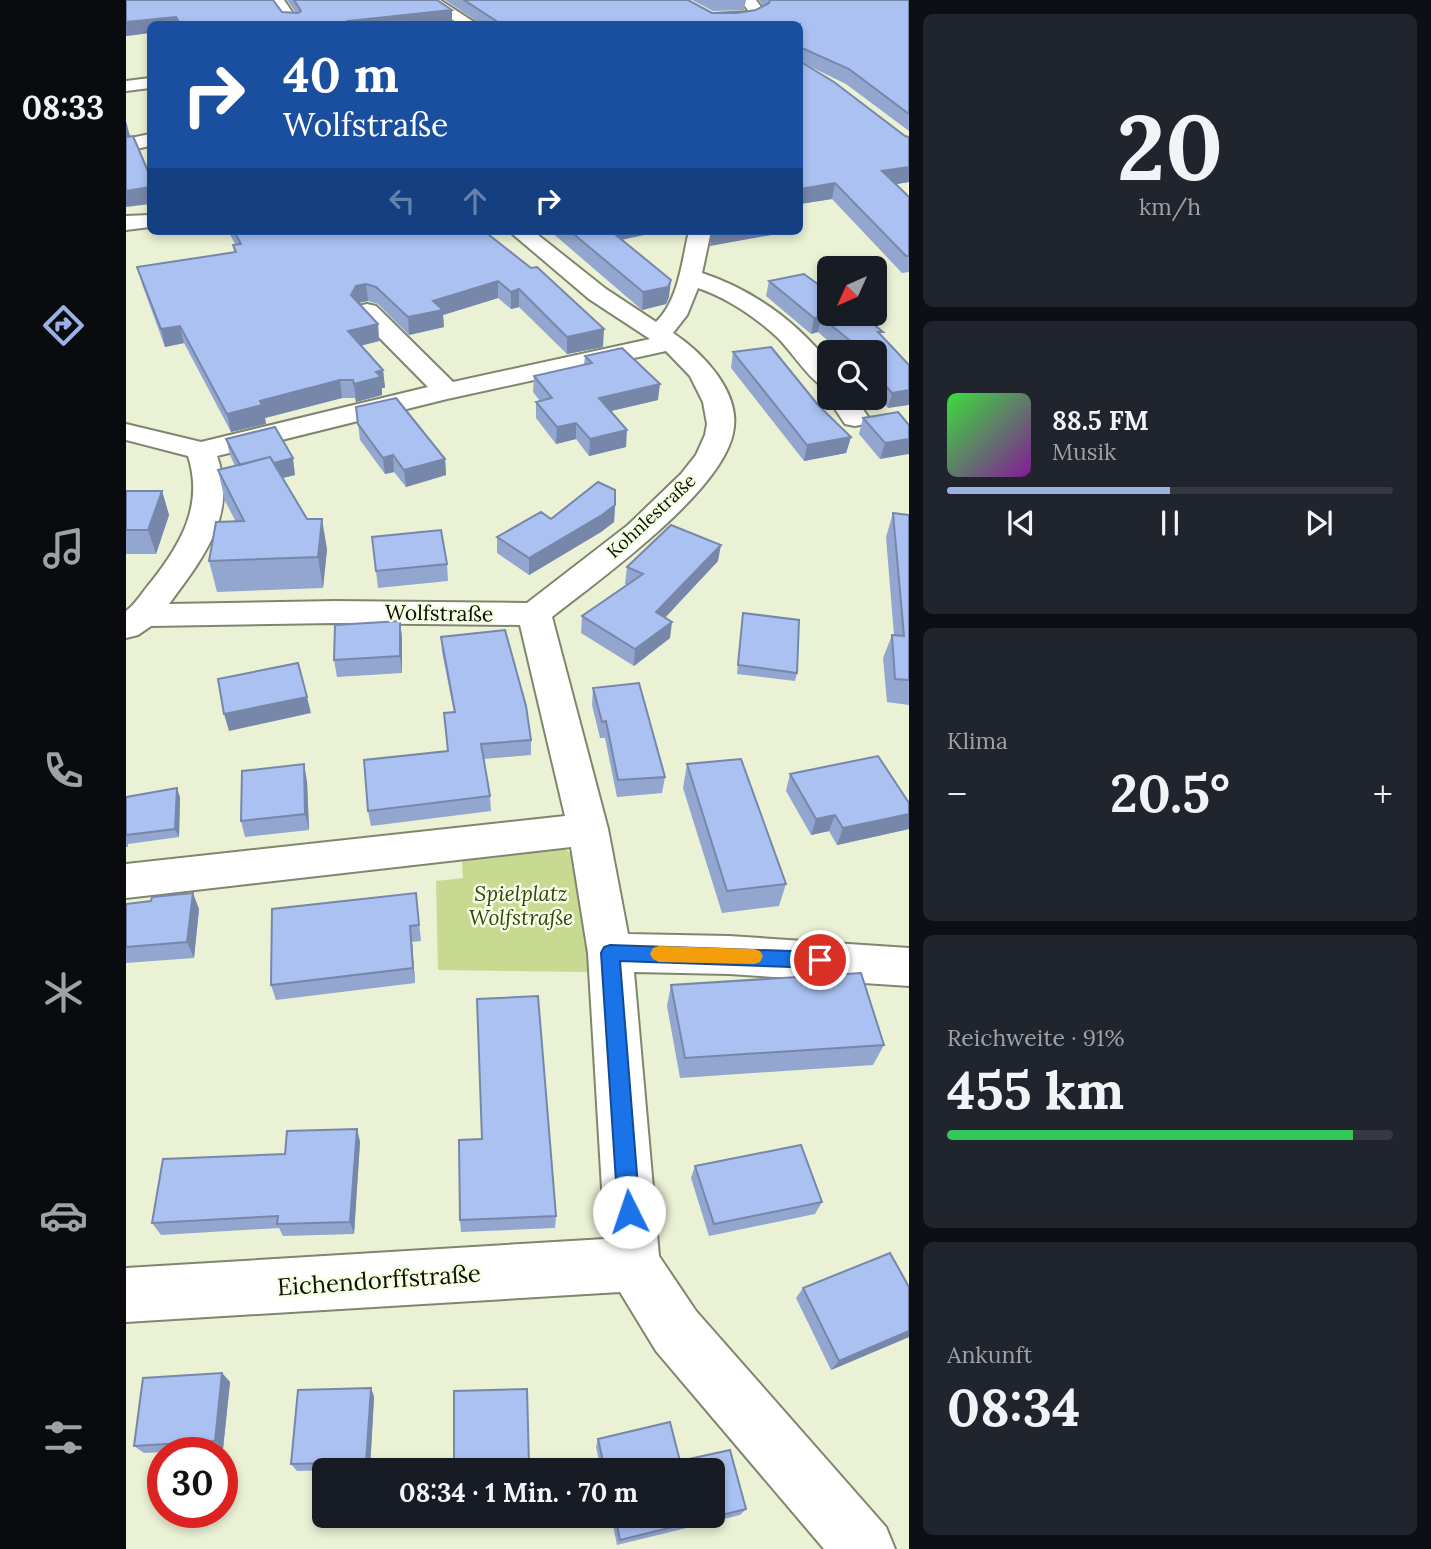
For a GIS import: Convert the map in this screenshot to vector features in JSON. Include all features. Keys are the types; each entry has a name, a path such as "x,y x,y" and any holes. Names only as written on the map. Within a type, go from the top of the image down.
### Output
{"street":[{"path":"276,0 291,21"},
{"path":"429,0 464,21"},
{"path":"712,19 758,14 748,0"},
{"path":"126,86 147,83"},
{"path":"126,145 147,142"},
{"path":"126,223 147,220"},
{"name":"Kohnlestraße","path":"525,235 600,295 665,337 700,372 717,403 719,436 688,484 633,536 534,614"},
{"path":"126,432 201,451 665,337 678,313 690,277 699,235"},
{"path":"690,277 724,289 770,319 805,350 817,365"},
{"path":"367,311 447,391"},
{"path":"134,621 191,550 204,528 210,483 208,465 201,451"},
{"name":"Wolfstraße","path":"134,621 335,612 534,614"},
{"path":"534,614 588,829 610,953 633,1264 676,1331 864,1549"},
{"path":"126,881 208,869 588,829"},
{"path":"610,953 742,956 909,967"},
{"name":"Eichendorffstraße","path":"126,1295 633,1264"}],"green space":[{"name":"Spielplatz Wolfstraße","path":"461,843 562,846 584,866 592,972 438,970 436,881 463,878"}],"building":[{"path":"126,0 273,0 282,12 298,13 301,11 294,0 437,0 452,10 348,21 178,21 176,17 126,22"},
{"path":"464,0 688,0 712,13 737,13 756,10 770,0 909,0 909,114 849,69 803,48 803,21 496,21"},
{"path":"803,63 834,82 909,137 909,167 882,171 909,197 909,256 906,256 835,183 803,188"},
{"path":"133,136 147,169 147,188 126,191 126,137"},
{"path":"236,235 489,235 531,268 537,267 604,329 567,337 519,289 511,292 498,281 433,301 443,310 408,317 376,287 366,284 356,286 351,295 378,324 348,331 383,370 376,372 381,377 354,384 353,380 340,380 260,401 262,405 227,414 180,326 161,329 137,267 236,252 233,245 241,244"},
{"path":"575,235 616,235 671,280 668,287 643,292"},
{"path":"804,274 817,284 817,318 814,318 769,281"},
{"path":"832,326 876,326 883,332 878,332 886,340 849,340"},
{"path":"887,342 909,365 909,390 892,393 887,387"},
{"path":"771,347 817,404 817,410 823,410 851,437 807,445 733,352"},
{"path":"622,348 660,384 599,398 627,430 590,439 576,423 557,427 536,402 552,398 534,376 592,363 585,356"},
{"path":"396,398 445,459 404,470 393,455 383,458 358,424 356,407"},
{"path":"898,412 909,425 909,439 885,443 863,418"},
{"path":"275,427 293,458 274,463 270,457 240,465 226,439"},
{"path":"270,457 307,519 322,519 318,557 209,561 216,522 244,521 218,470"},
{"path":"598,482 615,490 615,505 529,558 497,537 541,512 551,519"},
{"path":"126,491 162,491 148,530 126,530"},
{"path":"893,513 909,515 909,680 895,679 892,635 904,636"},
{"path":"671,525 721,545 656,612 672,622 635,649 582,616 643,574 627,567"},
{"path":"441,530 447,564 376,571 372,537"},
{"path":"743,613 799,620 797,673 738,665"},
{"path":"400,621 400,656 334,660 335,625"},
{"path":"505,630 526,706 531,740 481,744 490,796 368,811 364,760 448,751 444,713 455,712 441,637"},
{"path":"298,663 307,697 224,714 218,679"},
{"path":"639,683 665,777 618,780 606,721 602,722 593,688"},
{"path":"878,756 909,803 909,814 843,828 835,815 816,819 790,774"},
{"path":"741,759 786,884 727,891 687,764"},
{"path":"304,764 305,814 241,821 242,771"},
{"path":"177,788 175,829 126,835 126,797"},
{"path":"193,893 187,942 126,947 126,904 151,901 152,897"},
{"path":"416,893 419,925 410,926 413,968 271,985 272,909"},
{"path":"861,973 884,1045 685,1058 671,985"},
{"path":"538,996 556,1216 460,1220 459,1140 482,1139 477,999"},
{"path":"357,1129 350,1222 277,1224 278,1216 152,1223 163,1159 285,1154 287,1131"},
{"path":"801,1145 822,1202 714,1224 695,1166"},
{"path":"890,1253 909,1287 909,1331 839,1361 803,1288"},
{"path":"222,1373 215,1437 147,1437 147,1445 134,1446 143,1378"},
{"path":"371,1388 366,1458 312,1458 312,1463 291,1464 298,1390"},
{"path":"527,1389 529,1458 454,1458 454,1391"},
{"path":"670,1422 679,1458 602,1458 598,1439"},
{"path":"730,1450 746,1509 725,1514 725,1458 694,1458"},
{"path":"618,1528 669,1528 620,1540"}],"slow traffic":[{"path":"659,954 754,956"}],"route":[{"path":"629,1212 610,953 820,960"}]}
